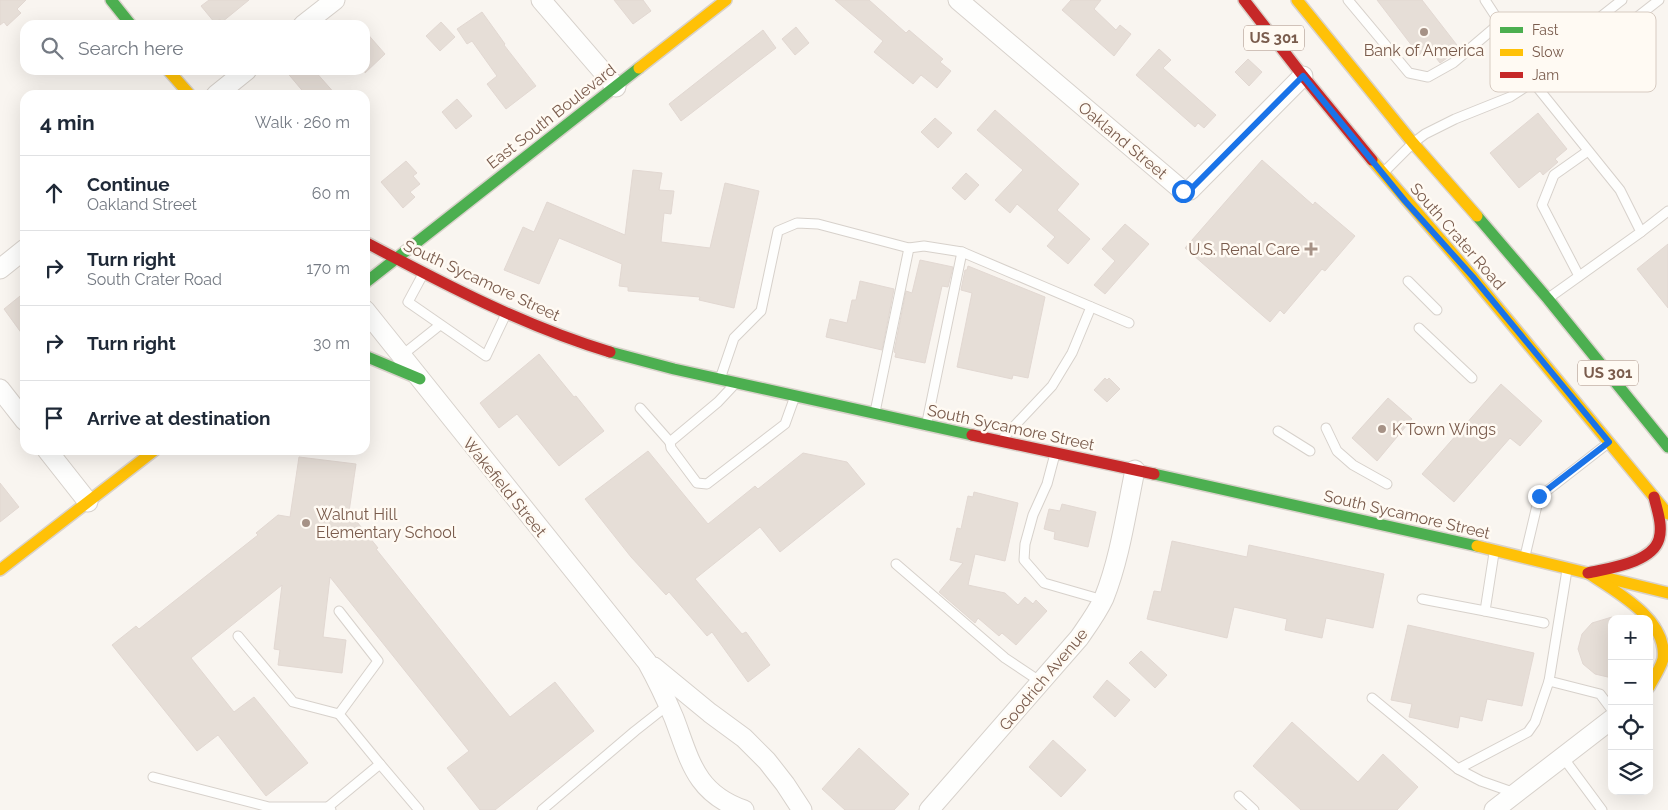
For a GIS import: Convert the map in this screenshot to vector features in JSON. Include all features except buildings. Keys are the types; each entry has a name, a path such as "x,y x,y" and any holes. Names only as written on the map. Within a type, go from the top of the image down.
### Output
{"main road":[{"path":"110,0 126,20"},
{"name":"East South Boulevard","path":"370,280 726,0"},
{"name":"South Crater Road","path":"1244,0 1303,76 1383,173 1470,273 1668,514"},
{"name":"South Crater Road","path":"1297,0 1414,143 1548,299 1668,447"},
{"path":"172,75 186,90"},
{"name":"South Sycamore Street","path":"370,245 506,314 570,339 632,358 874,414 1525,557 1668,593"},
{"path":"370,358 420,379"},
{"path":"0,570 149,455"},
{"path":"1588,572 1642,559 1650,554 1656,546 1661,528 1654,497"},
{"path":"1588,572 1650,616 1659,627 1663,637 1664,648 1662,659 1653,678"}],"street":[{"path":"309,20 335,0"},
{"path":"541,0 616,87"},
{"name":"Oakland Street","path":"958,0 1183,191 1190,190 1303,76"},
{"path":"222,90 241,75"},
{"path":"0,269 20,253"},
{"name":"Wakefield Street","path":"370,316 647,662 744,738 767,761 802,810"},
{"path":"0,389 20,415"},
{"path":"51,455 88,502"},
{"name":"Goodrich Avenue","path":"929,810 1079,638 1092,620 1103,600 1113,573 1135,470"},
{"name":"Wakefield Street","path":"647,662 668,705 689,761 700,779 715,795 732,806 744,810"},
{"path":"1653,687 1668,676"},
{"path":"1494,810 1608,722"}],"lane":[{"path":"1348,0 1409,73 1428,77 1453,63 1490,32"},
{"path":"1486,0 1493,12"},
{"path":"1606,12 1622,0"},
{"path":"1644,12 1659,0"},
{"path":"1383,173 1425,134 1518,92"},
{"path":"1541,92 1620,190 1641,232"},
{"path":"1579,276 1542,205 1554,176 1588,151"},
{"path":"1548,299 1668,211"},
{"path":"720,379 734,338 761,311 778,231 797,223 818,224 909,248 924,246 962,252 1129,323"},
{"path":"874,414 909,248"},
{"path":"926,425 962,252"},
{"path":"423,273 408,302 486,356 506,314"},
{"path":"1408,281 1437,310"},
{"path":"1001,441 1052,386 1072,353 1090,307"},
{"path":"401,356 440,325"},
{"path":"1418,328 1472,378"},
{"path":"670,442 718,402 735,382"},
{"path":"640,408 670,442 671,448 697,483 707,484 785,424 794,396"},
{"path":"1326,428 1338,451 1353,465 1387,484"},
{"path":"1278,431 1310,451"},
{"path":"1525,557 1539,496 1609,442"},
{"path":"1056,453 1048,484 1033,515 1025,544 1024,560 1044,583 1103,600"},
{"path":"1485,611 1494,550"},
{"path":"896,564 1006,658 1041,682"},
{"path":"1458,770 1528,732 1535,722 1550,681 1568,568"},
{"path":"1422,599 1544,623"},
{"path":"339,612 378,661 339,714"},
{"path":"238,636 293,702 339,714 419,810"},
{"path":"1550,681 1600,694 1608,705"},
{"path":"1372,698 1458,770 1516,794"},
{"path":"542,810 635,730 668,705"},
{"path":"1562,756 1602,810"},
{"path":"153,777 269,806 330,808 380,764"},
{"path":"1239,796 1254,810"}],"traffic: fast":[{"path":"111,0 127,20"},
{"path":"370,279 639,68"},
{"path":"1477,216 1548,299 1668,447"},
{"path":"610,352 674,369 972,435"},
{"path":"370,358 420,379"},
{"path":"1154,474 1477,546"}],"traffic: slow":[{"path":"639,68 726,0"},
{"path":"1297,0 1413,143 1477,216"},
{"path":"172,75 186,90"},
{"path":"1372,160 1466,269 1668,514"},
{"path":"0,570 149,455"},
{"path":"1477,546 1668,593"},
{"path":"1588,573 1638,608 1657,631 1662,645 1663,659 1653,680"}],"traffic: jam":[{"path":"1244,0 1372,160"},
{"path":"370,245 516,317 578,342 610,352"},
{"path":"972,435 1154,474"},
{"path":"1588,573 1629,563 1648,554 1655,547 1659,539 1660,528 1654,497"}],"place":[{"name":"Bank of America","path":"1424,32"},
{"name":"U.S. Renal Care","path":"1311,249"},
{"name":"K Town Wings","path":"1382,429"},
{"name":"Walnut Hill Elementary School","path":"306,523"}],"route":[{"path":"1183,191 1190,190 1303,76 1405,201 1473,277 1609,442 1539,496"}]}
